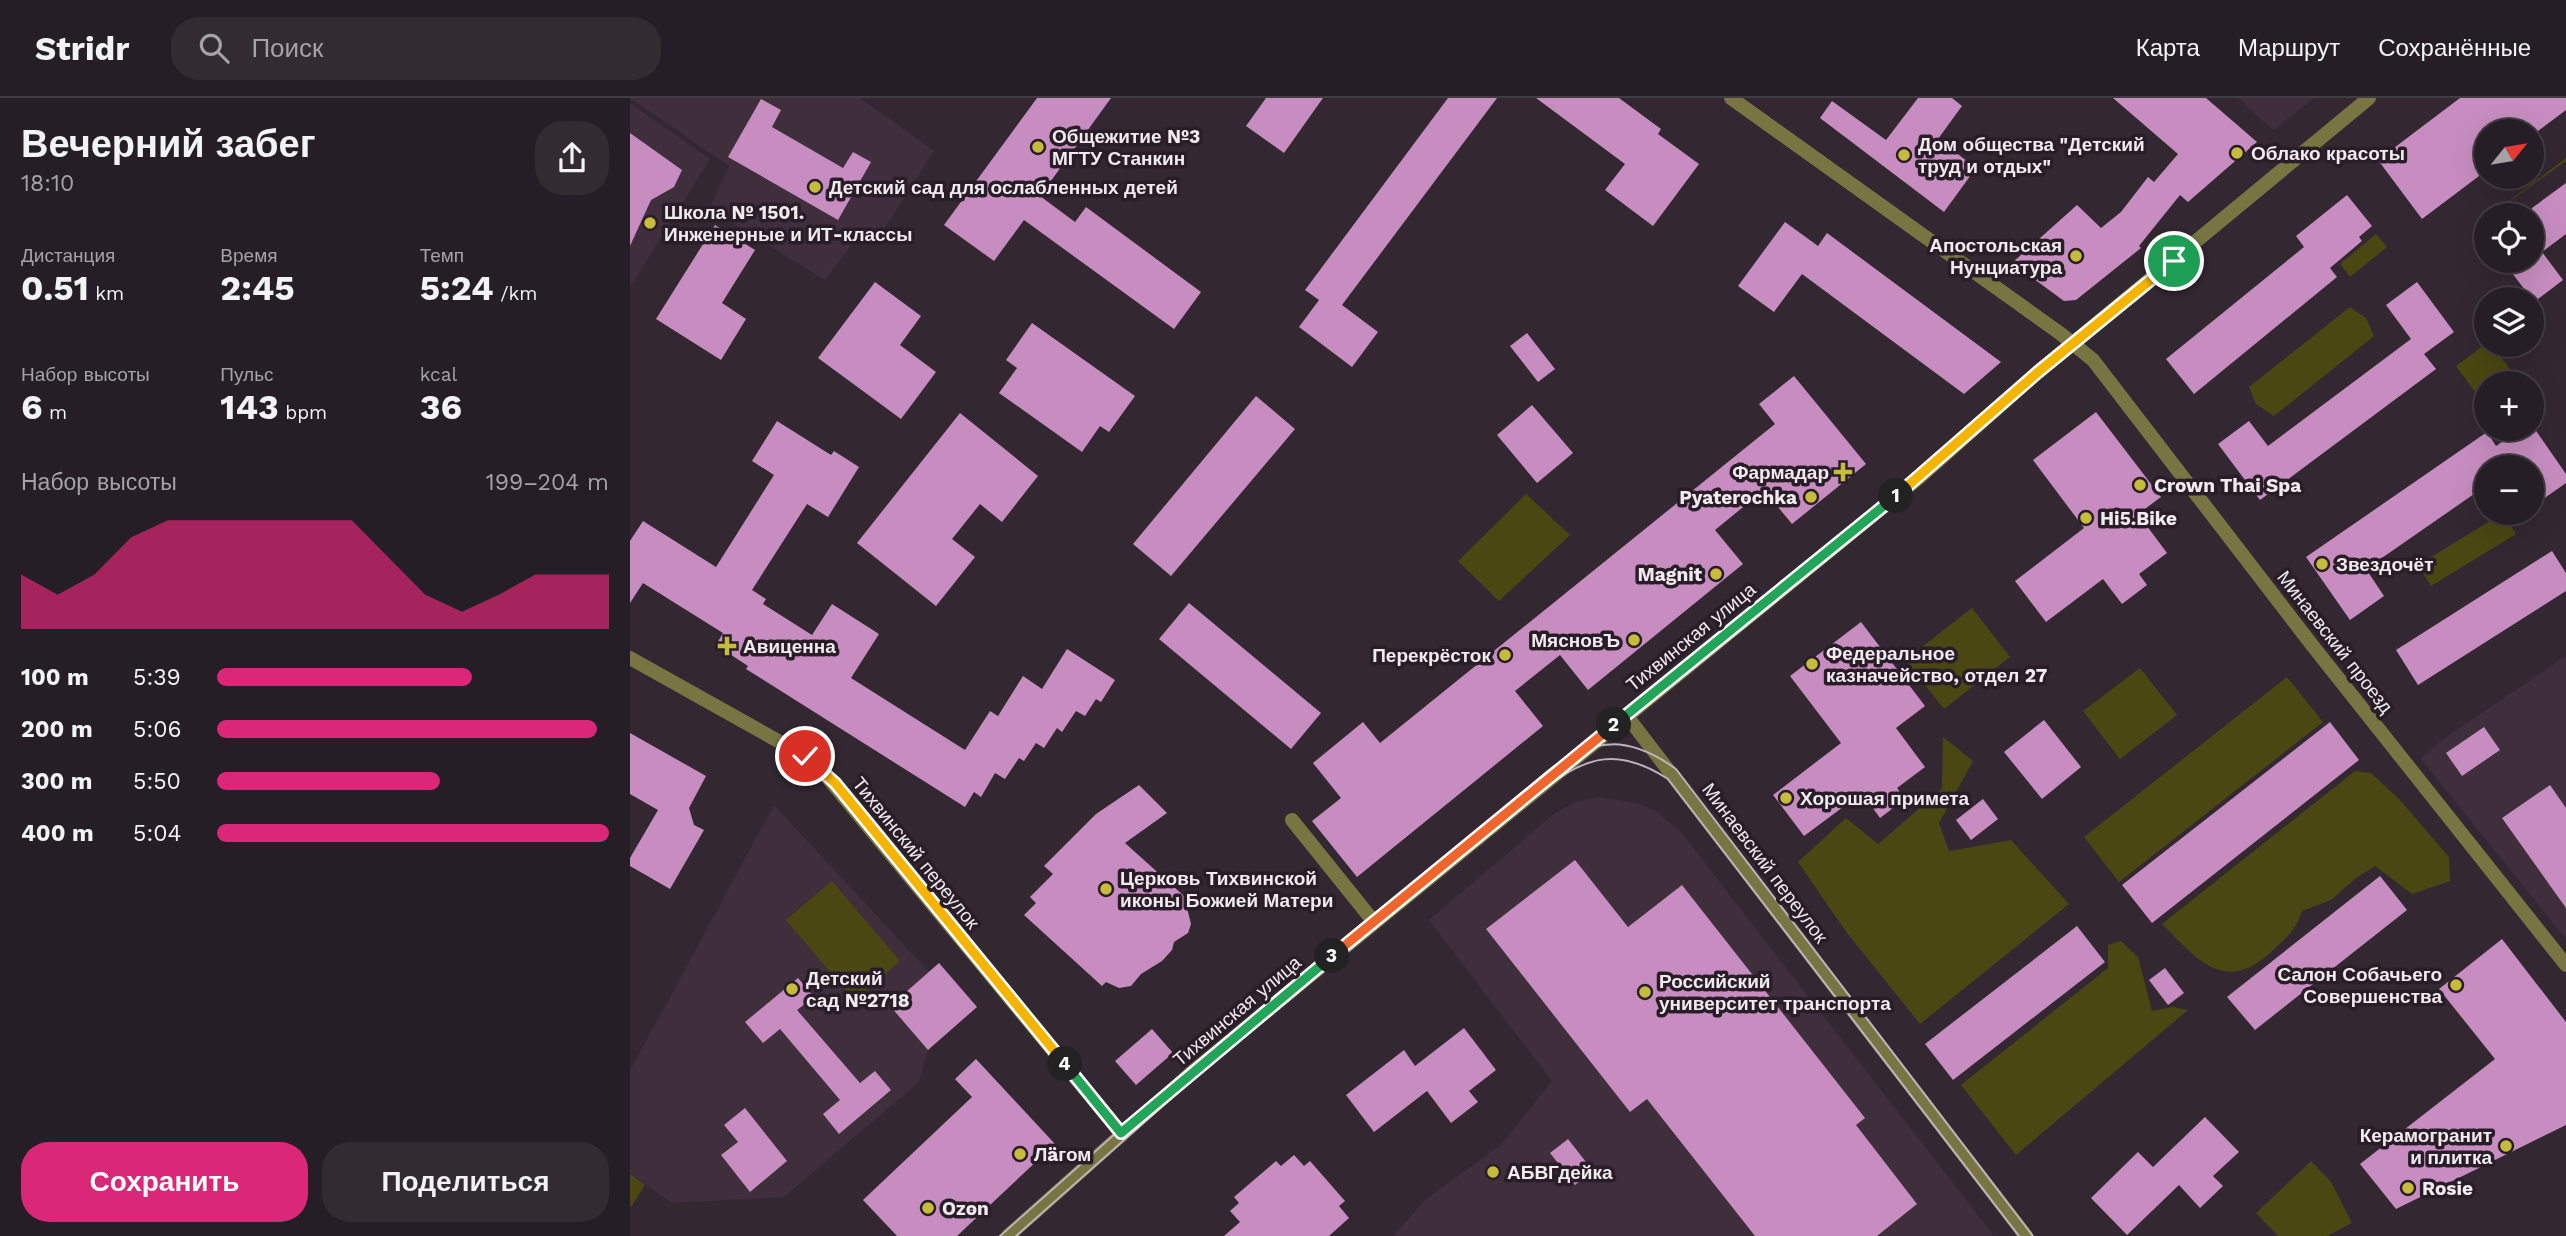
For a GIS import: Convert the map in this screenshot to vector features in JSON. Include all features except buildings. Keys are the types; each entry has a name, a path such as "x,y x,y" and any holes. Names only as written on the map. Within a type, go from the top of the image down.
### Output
{"street":[{"name":"Минаевский проезд","path":"1731,98 2073,344 2107,377 2312,645 2566,965"},
{"name":"Тихвинская улица","path":"1008,1236 1121,1133 1626,715 1921,476 2073,344 2369,98"},
{"name":"Тихвинский переулок","path":"630,658 805,756 819,767 1121,1133"},
{"name":"Минаевский переулок","path":"1626,715 2026,1236"},
{"path":"1292,820 1374,922"}],"shaded area":[{"name":"Детский сад для ослабленных детей","path":"630,98 860,98 934,151 880,235 863,229 825,280 709,209 729,166"},
{"path":"2238,98 2315,98 2273,130"},
{"name":"Школа № 1501. Инженерные и ИТ-классы","path":"630,103 710,159 630,287"},
{"path":"2566,158 2566,161 2544,177"},
{"path":"2376,234 2387,247 2350,277 2340,264"},
{"path":"2350,307 2366,318 2374,336 2274,416 2256,404 2249,387"},
{"path":"2474,353 2474,357 2501,357 2511,371 2474,371 2474,390 2456,366"},
{"path":"1526,494 1570,535 1499,601 1458,561"},
{"path":"2483,525 2510,525 2516,534 2431,586 2418,565"},
{"path":"1972,608 2010,657 1944,709 1905,660"},
{"path":"2566,656 2566,939 2421,759 2439,742"},
{"path":"2140,668 2177,715 2120,759 2083,711"},
{"path":"2287,677 2323,722 2119,882 2084,837"},
{"path":"1943,737 1973,761 1939,823 1949,851 2011,840 2069,904 1920,1024 1847,933 1798,862 1846,818 1878,844 1942,789"},
{"path":"2355,771 2371,773 2400,800 2449,857 2450,881 2412,894 2375,866 2356,878 2331,900 2302,911 2293,929 2270,953 2254,965 2239,971 2212,967 2187,949 2162,924"},
{"name":"Российский университет транспорта","path":"1599,797 1639,804 1657,812 1680,831 1994,1236 1393,1236 1425,1200 1502,1144 1552,1081 1429,920 1555,813 1576,802"},
{"name":"Детский сад №2718","path":"774,805 929,972 890,1006 928,1050 919,1082 784,1197 672,1203 630,1174 630,1071"},
{"path":"832,881 900,961 854,1000 786,920"},
{"path":"2121,941 2138,957 2152,1011 2173,1007 2188,1010 2016,1155 1961,1085 2108,968 2108,945"},
{"path":"2311,1161 2331,1182 2352,1223 2327,1236 2278,1236 2256,1213"},
{"path":"630,1174 645,1185 631,1207 630,1206"}],"tram line":[{"path":"1000,1236 1188,1069 1549,770 1581,751 1612,744 1643,750 1676,769 2033,1236"},
{"path":"1016,1236 1195,1077 1543,790 1574,769 1604,759 1634,763 1668,779 2019,1236"}],"place":[{"name":"Общежитие №3 МГТУ Станкин","path":"1038,147"},
{"name":"Облако красоты","path":"2237,153"},
{"name":"Дом общества \"Детский труд и отдых\"","path":"1904,155"},
{"name":"Детский сад для ослабленных детей","path":"815,187"},
{"name":"Школа № 1501. Инженерные и ИТ-классы","path":"650,223"},
{"name":"Апостольская Нунциатура","path":"2076,256"},
{"name":"Фармадар","path":"1843,472"},
{"name":"Crown Thai Spa","path":"2140,485"},
{"name":"Pyaterochka","path":"1811,497"},
{"name":"Hi5.Bike","path":"2086,518"},
{"name":"Звездочёт","path":"2322,564"},
{"name":"Magnit","path":"1716,574"},
{"name":"МясновЪ","path":"1634,640"},
{"name":"Авиценна","path":"727,646"},
{"name":"Перекрёсток","path":"1505,655"},
{"name":"Федеральное казначейство, отдел 27","path":"1812,664"},
{"name":"Хорошая примета","path":"1786,798"},
{"name":"Церковь Тихвинской иконы Божией Матери","path":"1106,889"},
{"name":"Салон Собачьего Совершенства","path":"2456,985"},
{"name":"Детский сад №2718","path":"792,989"},
{"name":"Российский университет транспорта","path":"1645,992"},
{"name":"Керамогранит и плитка","path":"2506,1146"},
{"name":"Лäгом","path":"1020,1154"},
{"name":"АБВГдейка","path":"1493,1172"},
{"name":"Rosie","path":"2408,1188"},
{"name":"Ozon","path":"928,1208"}],"route":[{"path":"805,756 835,783 1121,1133 1626,715 1921,476 1980,421 2174,261"}]}
